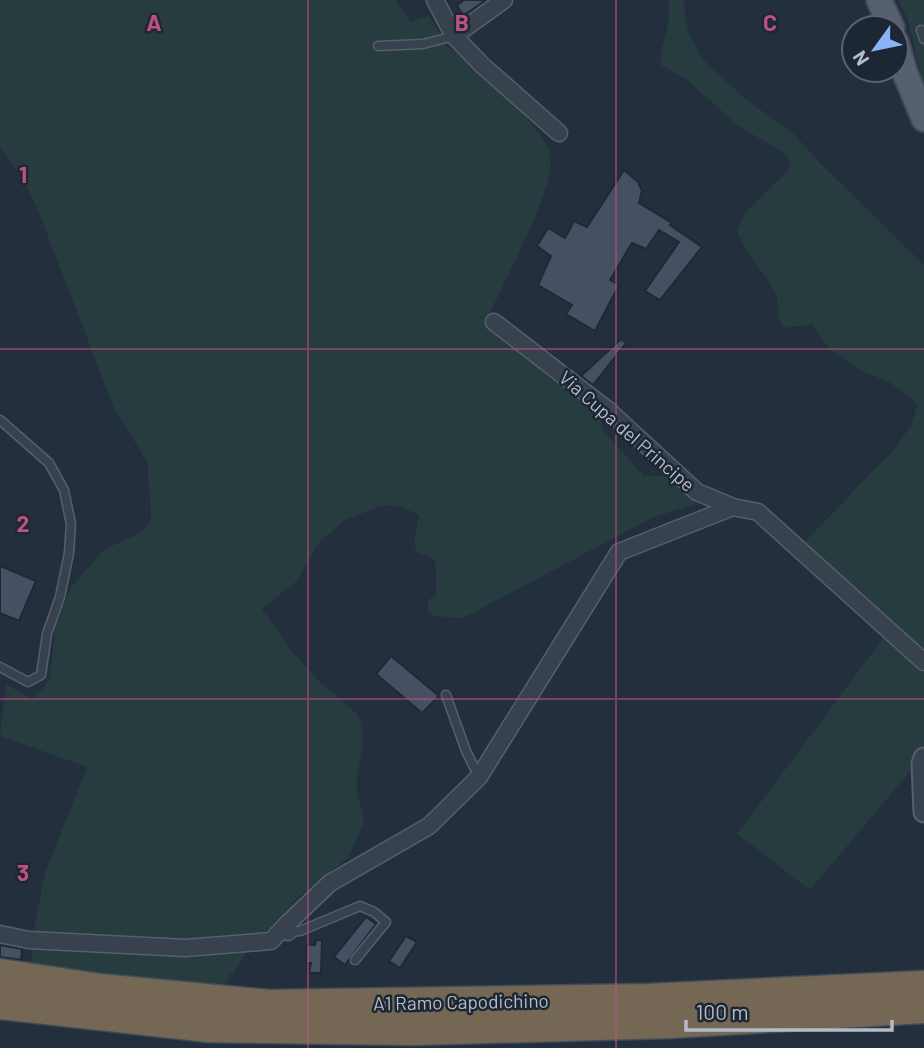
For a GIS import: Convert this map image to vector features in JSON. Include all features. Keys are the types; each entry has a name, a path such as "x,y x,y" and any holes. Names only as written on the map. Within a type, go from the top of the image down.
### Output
{"highway":[{"name":"A1 Ramo Capodichino","path":"0,974 100,989 268,1005 648,999 924,986"},
{"path":"876,990 924,977"},
{"name":"A1 Ramo Capodichino","path":"0,1004 209,1027 414,1030 669,1023 924,1008"},
{"path":"795,1017 848,1027 924,1027"}],"main road":[{"path":"909,84 924,120"}],"street":[{"path":"435,0 454,36 482,65 559,133"},
{"path":"454,36 504,0"},
{"name":"Via Cupa del Principe","path":"494,322 608,410 697,492 733,507 758,512 924,662"},
{"path":"0,934 29,940 185,948 271,941 288,928 330,883 429,826 479,777 619,552 733,507"},
{"path":"924,758 924,812"}],"lane":[{"path":"378,46 423,44 454,36"},
{"path":"0,420 49,463 64,490 71,524 69,553 60,597 47,634 41,675 28,682 0,667"},
{"path":"446,695 466,751 479,777"},
{"path":"288,928 300,931 360,906 367,909 386,922 355,960"}],"green space":[{"path":"0,0 395,0 411,22 429,16 447,47 460,54 524,116 550,154 546,187 492,309 489,327 594,390 602,429 644,476 690,475 709,490 693,505 654,517 463,618 433,616 427,610 428,600 436,596 436,568 434,559 417,552 414,543 419,515 401,507 381,506 344,520 316,546 298,580 262,609 290,649 319,681 358,715 362,724 363,744 356,784 364,823 348,858 300,896 246,953 233,974 230,973 228,983 208,989 31,968 34,930 45,873 87,767 0,736 6,684 31,699 38,694 50,679 55,629 70,588 105,549 146,528 151,519 151,510 147,462 113,406 38,210 25,183 0,147"},
{"path":"669,0 683,0 688,32 704,61 748,101 794,134 924,265 924,653 803,544 895,448 912,424 917,406 913,399 889,382 862,371 829,349 812,324 784,328 781,324 775,292 737,230 746,212 789,170 790,161 784,153 737,125 686,79 662,66 660,56 669,21"},
{"path":"898,0 924,0 924,86 910,30 910,14 905,14"},
{"path":"884,637 924,670 924,745 917,763 810,890 737,834"}],"building":[{"path":"464,0 486,0 463,16 457,5"},
{"path":"624,170 638,182 642,191 639,203 672,223 670,225 702,247 660,300 645,291 679,242 659,230 646,249 632,243 610,280 619,285 595,331 566,314 572,305 538,285 551,256 537,246 548,228 565,238 574,221 587,227"},
{"path":"621,339 626,343 593,385 581,376"},
{"path":"0,566 36,581 19,621 0,613"},
{"path":"391,656 439,696 422,713 376,674"},
{"path":"366,917 376,924 345,965 334,957"},
{"path":"406,936 417,942 400,968 389,961"},
{"path":"316,940 322,940 321,973 309,973 311,963 306,963 307,945 315,945"},
{"path":"0,945 22,949 21,960 0,957"}]}
